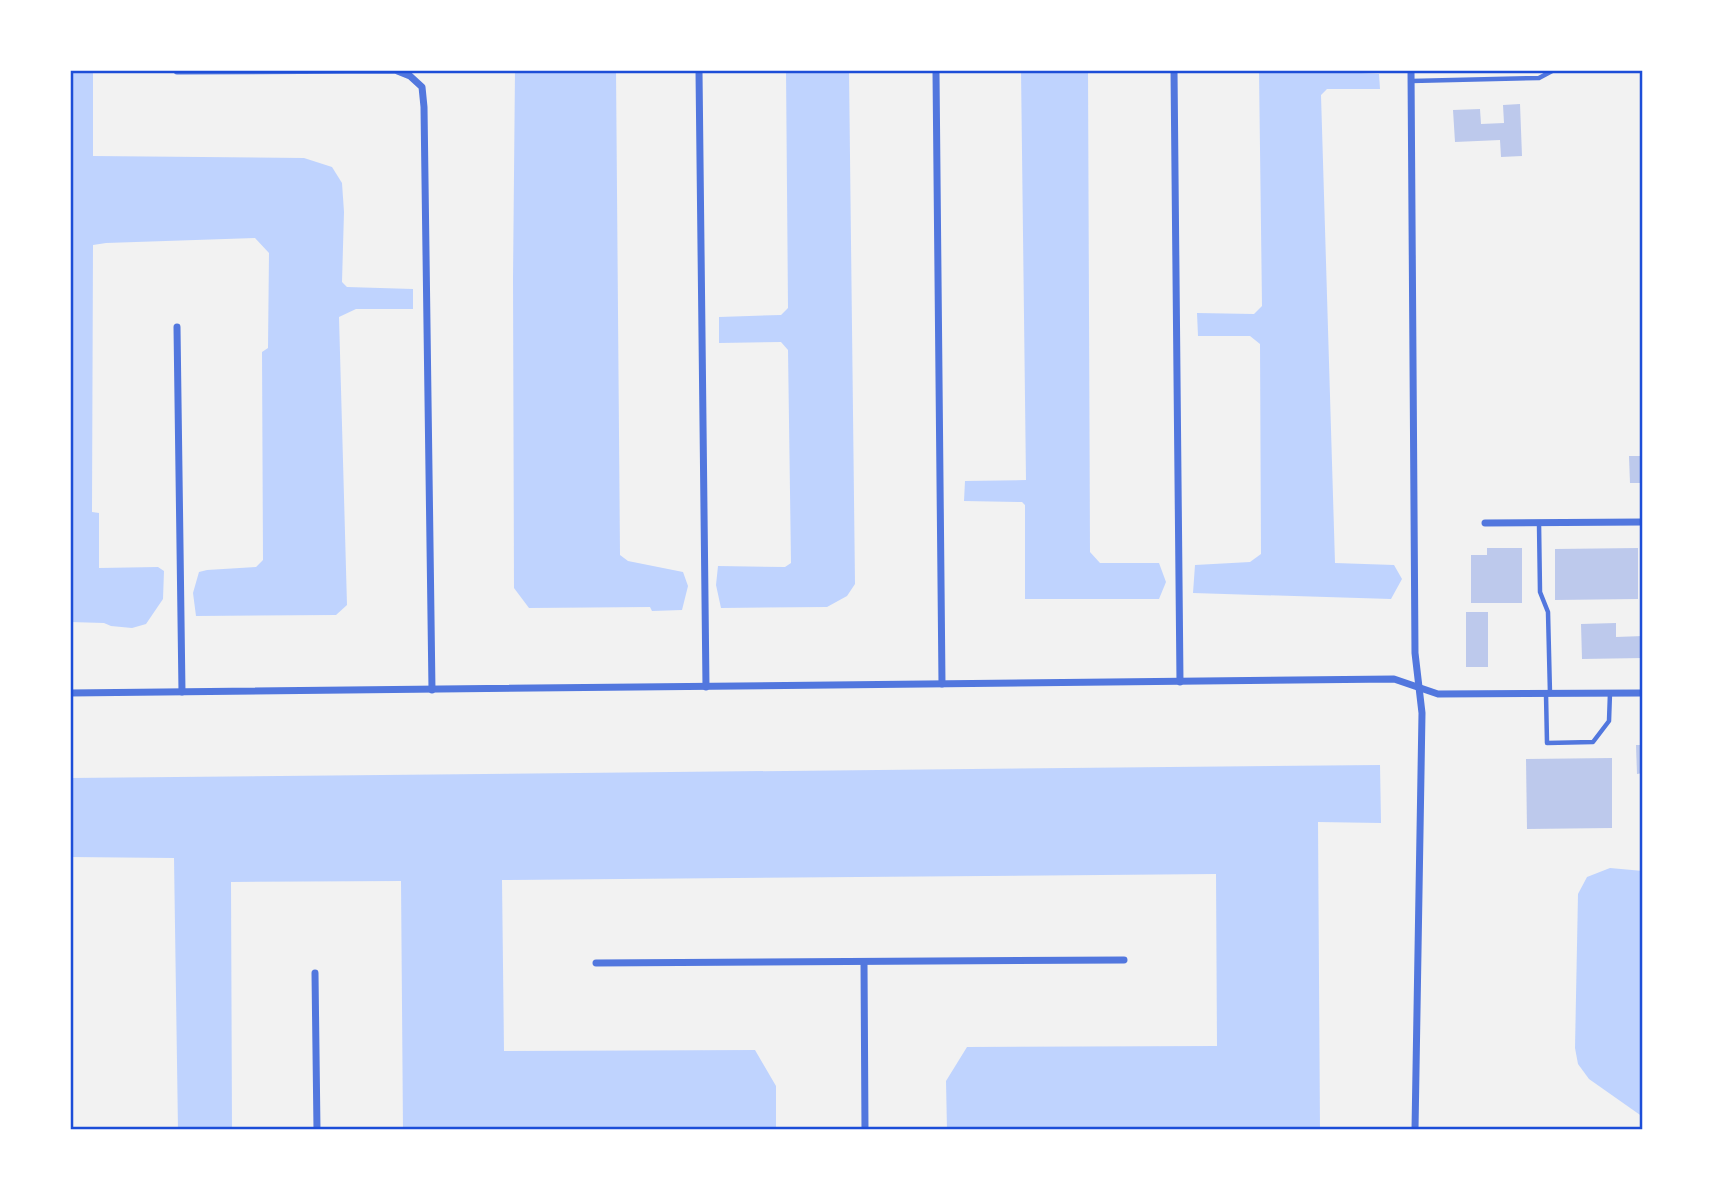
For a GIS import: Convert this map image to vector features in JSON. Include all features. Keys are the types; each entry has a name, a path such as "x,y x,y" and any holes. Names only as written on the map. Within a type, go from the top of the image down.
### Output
{"street":[{"path":"177,71 395,70 410,76 422,87 432,690"},
{"path":"1174,70 1180,682"},
{"path":"1411,70 1415,653 1422,713 1415,1130"},
{"path":"699,71 706,687"},
{"path":"936,72 942,684"},
{"path":"177,327 182,692"},
{"path":"1485,523 1643,522"},
{"path":"70,693 1394,679 1437,694 1643,693"},
{"path":"596,964 1124,960"},
{"path":"864,962 865,1130"},
{"path":"316,973 317,1130"}],"lane":[{"path":"1412,81 1539,78 1554,70"},
{"path":"1539,523 1540,592 1548,612 1547,743 1593,742 1609,721 1610,693"}],"water":[{"path":"70,70 93,70 93,156 304,158 332,167 342,183 342,282 347,287 413,289 413,309 356,309 339,317 347,605 336,615 196,616 193,593 199,572 256,567 263,560 262,352 268,348 269,253 255,238 93,245 92,512 99,513 99,568 158,567 164,571 163,599 146,624 132,628 104,623 70,622"},
{"path":"515,70 616,70 620,555 628,561 683,572 688,586 682,610 652,611 650,607 529,608 514,588"},
{"path":"786,70 849,70 855,584 847,596 827,607 721,608 716,585 718,566 785,567 791,563 788,350 781,342 719,343 719,317 781,315 788,308"},
{"path":"1021,70 1088,70 1090,552 1100,563 1159,563 1166,582 1159,599 1025,599 1025,505 1022,502 964,501 965,481 1026,480"},
{"path":"1259,70 1325,70 1379,74 1380,89 1327,89 1321,95 1335,563 1394,565 1402,579 1391,599 1193,593 1195,565 1250,562 1261,554 1260,344 1250,336 1198,336 1197,313 1254,314 1262,306"},
{"path":"1380,765 1381,823 1318,822 1320,1130 947,1130 946,1081 967,1047 1217,1046 1216,874 502,880 504,1051 755,1050 776,1086 776,1130 403,1130 401,881 231,882 232,1130 178,1130 174,858 70,857 70,778"},
{"path":"1610,868 1643,871 1643,1117 1589,1079 1578,1064 1575,1048 1578,894 1587,877"}],"building":[{"path":"1520,104 1522,156 1501,157 1500,140 1455,142 1453,110 1480,109 1481,124 1504,123 1503,105"},
{"path":"1629,456 1643,456 1643,483 1630,483"},
{"path":"1487,548 1522,548 1522,603 1471,603 1471,555 1487,555"},
{"path":"1638,548 1638,599 1555,600 1555,549"},
{"path":"1466,612 1488,612 1488,667 1466,667"},
{"path":"1616,623 1616,637 1643,636 1643,658 1582,659 1581,624"},
{"path":"1636,745 1643,745 1643,773 1637,774"},
{"path":"1612,758 1612,828 1527,829 1526,759"}]}
